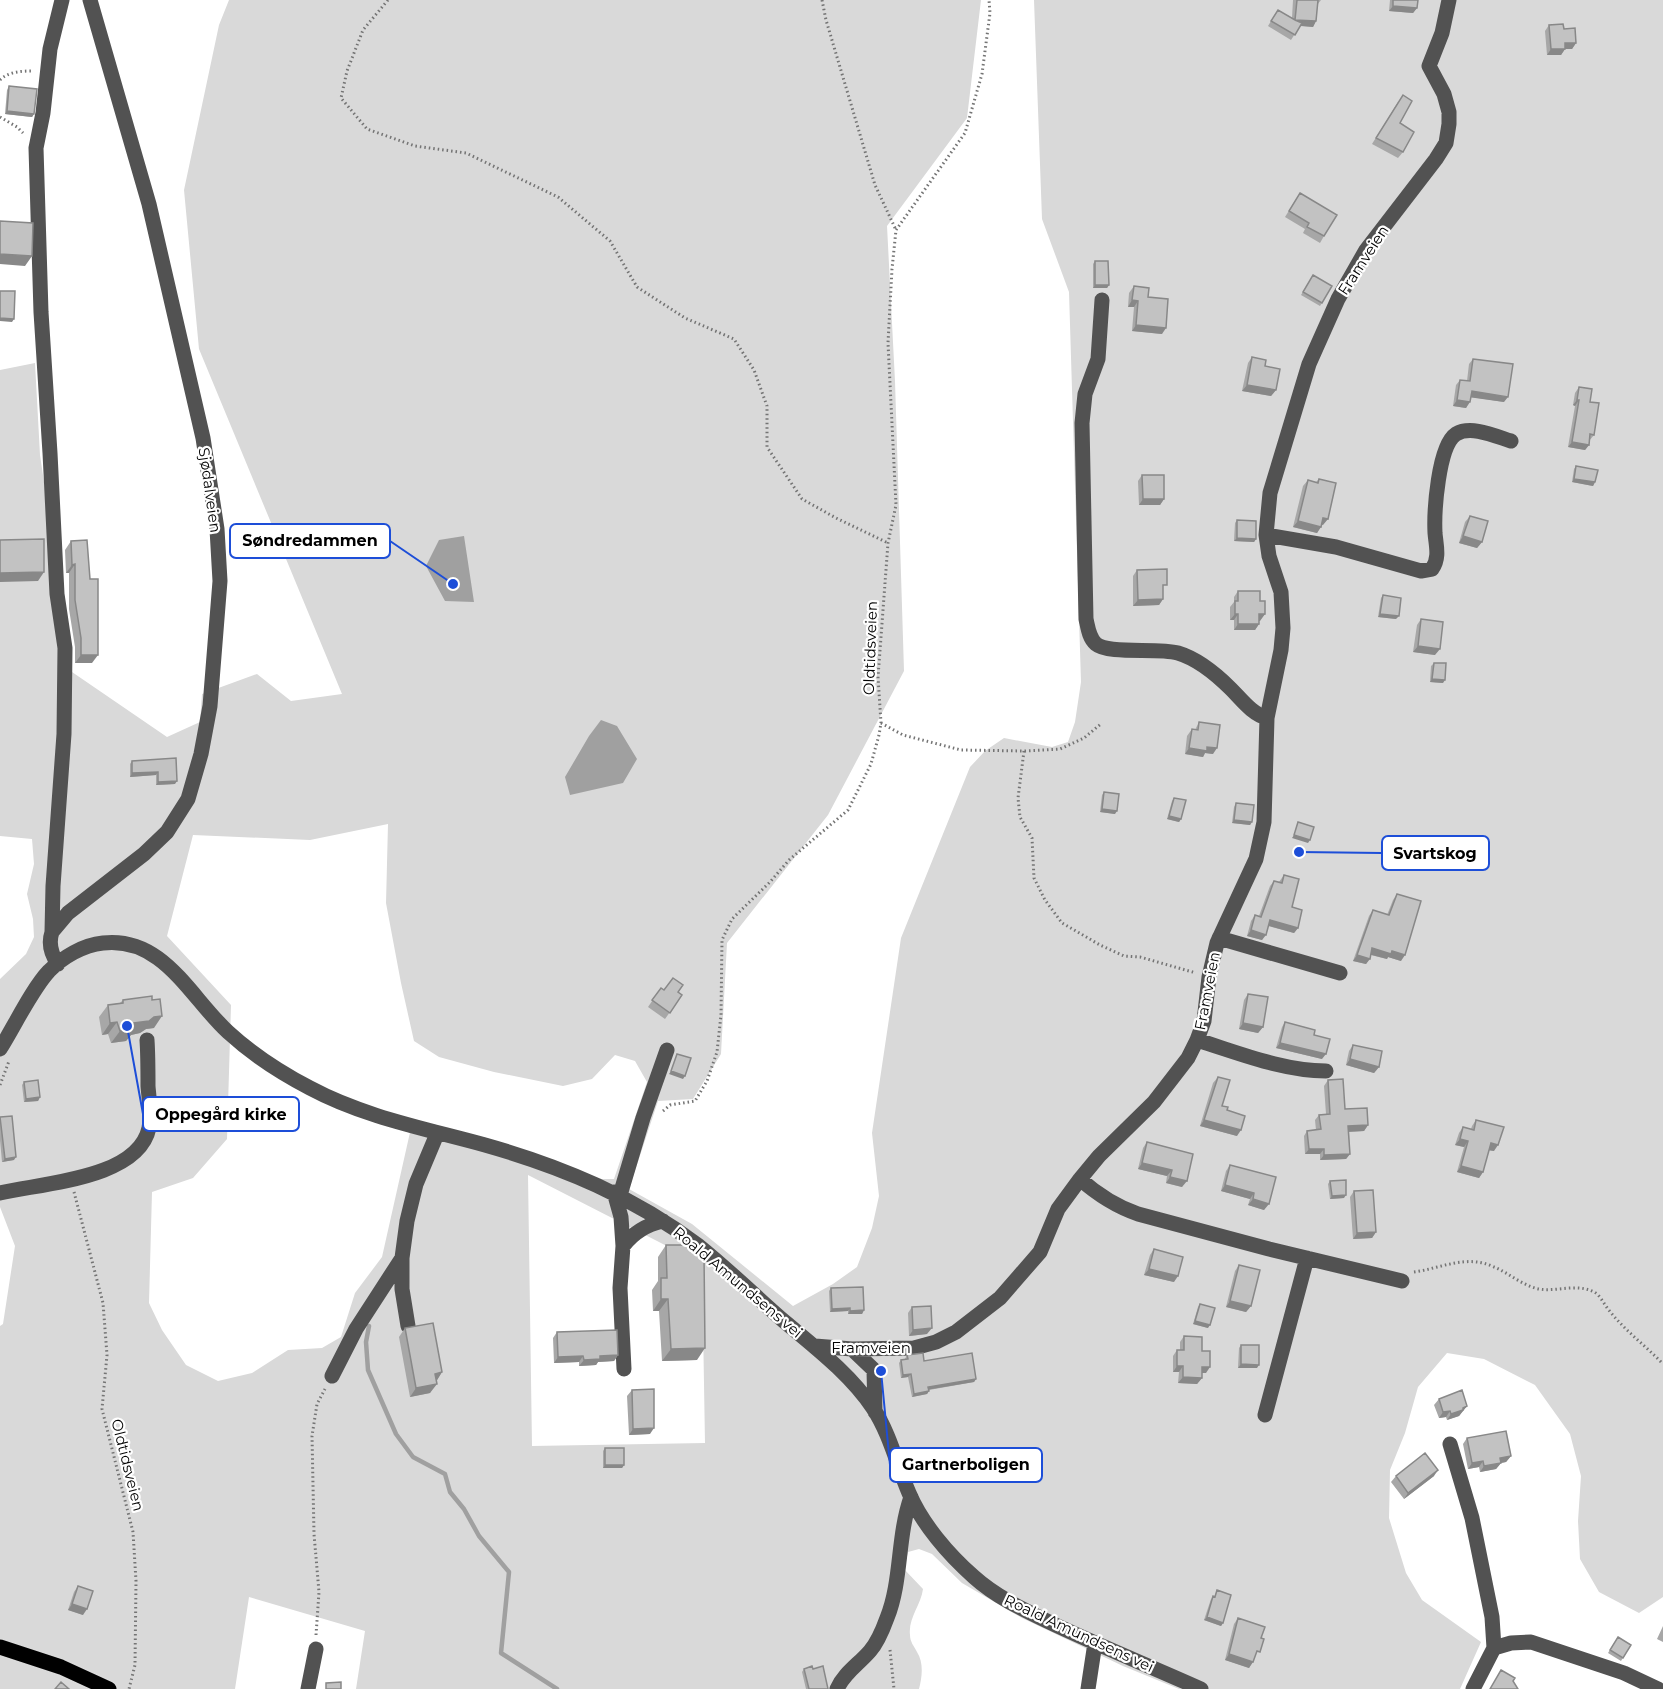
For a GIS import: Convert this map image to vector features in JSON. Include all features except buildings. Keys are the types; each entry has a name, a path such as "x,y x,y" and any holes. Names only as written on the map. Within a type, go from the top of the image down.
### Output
{"main road":[{"path":"0,1647 62,1667 109,1689"}],"street":[{"path":"58,964 50,949 64,734 65,648 57,594 41,312 36,148 50,49 62,0"},
{"name":"Sjødalveien","path":"52,932 68,914 152,847 167,832 188,799 201,754 210,706 220,581 217,529 203,438 149,204 90,0"},
{"name":"Framveien","path":"815,1346 852,1349 914,1348 936,1342 956,1332 1000,1298 1040,1252 1058,1209 1080,1179 1099,1156 1155,1102 1188,1058 1197,1040 1204,1021 1209,977 1219,938 1247,882 1261,840 1267,718 1281,650 1281,592 1269,556 1266,535 1270,493 1309,363 1338,299 1366,250 1446,143 1449,112 1444,94 1429,66 1442,33 1449,0"},
{"path":"1102,300 1098,359 1085,394 1083,416 1086,619 1089,633 1094,642 1105,649 1159,650 1192,657 1228,686 1259,716 1267,718"},
{"path":"1266,535 1336,547 1421,571 1432,569 1437,557 1436,498 1442,465 1450,440 1457,434 1467,431 1484,432 1510,441"},
{"path":"1219,938 1340,973"},
{"name":"Roald Amundsens vei","path":"0,1049 41,981 75,951 92,944 111,942 137,946 150,952 177,973 224,1028 256,1055 330,1098 437,1134 483,1145 558,1168 617,1194 663,1221 713,1258 815,1346 851,1383 875,1412 911,1497 939,1539 975,1578 1028,1612 1201,1689"},
{"path":"0,1193 71,1179 113,1167 129,1158 149,1130 151,1113 147,1040"},
{"path":"1197,1040 1277,1064 1311,1071 1326,1071"},
{"path":"624,1369 620,1288 624,1246 617,1194 668,1050"},
{"path":"408,1326 402,1289 402,1258 407,1221 416,1184 437,1134"},
{"path":"1080,1179 1101,1197 1118,1207 1307,1258 1407,1277"},
{"path":"624,1246 634,1233 663,1221"},
{"path":"332,1376 356,1329 402,1258"},
{"path":"1265,1415 1307,1258"},
{"path":"852,1349 874,1370 875,1412"},
{"path":"1450,1444 1465,1491 1492,1617 1494,1648 1473,1689"},
{"path":"837,1689 852,1668 872,1650 887,1618 894,1596 900,1535 911,1497"},
{"path":"1494,1648 1511,1643 1531,1642 1624,1673 1658,1689"},
{"path":"1088,1689 1095,1643"},
{"path":"308,1689 316,1648"}],"path":[{"path":"388,0 363,30 347,71 341,98 367,129 415,146 466,153 558,197 610,241 637,287 685,318 734,339 754,370 767,406 767,447 802,499 888,543"},
{"path":"822,0 875,185 896,230 965,133 982,74 990,13 989,0"},
{"path":"0,80 18,71 32,71 47,75"},
{"path":"0,117 16,127 36,148"},
{"name":"Oldtidsveien","path":"643,1120 656,1116 670,1105 695,1101 707,1081 717,1052 721,1015 722,940 732,919 771,882 789,860 849,810 871,764 881,723 878,678 888,543 896,505 888,343 891,269 896,230"},
{"path":"881,723 903,735 960,750 1024,751 1060,749 1084,738 1102,723"},
{"path":"1024,751 1018,798 1020,816 1032,838 1034,878 1045,900 1062,923 1124,956 1148,959 1209,977"},
{"name":"Oldtidsveien","path":"71,1179 103,1303 107,1355 102,1409 133,1532 136,1581 135,1665 129,1689"},
{"path":"1407,1277 1458,1261 1479,1261 1540,1289 1582,1288 1596,1293 1620,1325 1663,1364"},
{"path":"316,1648 319,1592 314,1534 312,1436 317,1404 332,1376"},
{"path":"887,1618 894,1689"}],"shaded area":[{"path":"229,0 981,0 967,118 887,226 895,381 904,671 828,815 727,943 721,1054 693,1099 658,1101 629,1189 692,1224 793,1306 833,1284 857,1267 872,1228 879,1196 872,1133 901,938 970,767 985,751 1004,738 1052,747 1068,742 1075,722 1081,682 1069,292 1042,219 1034,0 1663,0 1663,1597 1639,1613 1599,1592 1580,1559 1578,1521 1581,1476 1570,1434 1535,1385 1484,1359 1447,1353 1418,1387 1405,1433 1390,1470 1389,1518 1406,1573 1422,1600 1481,1642 1460,1689 1179,1689 1123,1666 1022,1618 962,1583 932,1554 919,1549 908,1552 904,1569 923,1589 910,1629 911,1640 922,1665 919,1689 356,1689 365,1631 249,1597 235,1689 0,1689 0,1326 3,1324 15,1246 0,1207 0,979 26,954 34,937 33,919 27,894 34,864 32,839 0,836 0,370 35,363 40,455 72,672 167,737 200,722 202,694 257,674 291,701 342,694 199,349 184,190 219,25","holes":["388,824 386,903 414,1041 439,1057 494,1072 563,1086 592,1079 615,1055 635,1061 647,1082 614,1179 598,1179 413,1119 382,1257 355,1293 341,1337 322,1348 288,1350 252,1373 218,1381 186,1365 162,1330 149,1303 152,1192 193,1178 227,1139 231,1005 167,936 193,835 310,840","528,1175 702,1264 705,1443 532,1446"]},
{"path":"464,536 474,602 445,601 426,566 439,540"},
{"path":"601,720 617,726 637,759 623,783 570,795 565,777"}],"waterway":[{"path":"369,1326 366,1342 368,1370 396,1434 413,1457 445,1474 450,1492 464,1509 479,1536 509,1572 501,1653 557,1689"}],"place":[{"name":"Søndredammen","path":"453,584"},
{"name":"Svartskog","path":"1299,852"},
{"name":"Oppegård kirke","path":"127,1026"},
{"name":"Gartnerboligen","path":"881,1371"}]}
